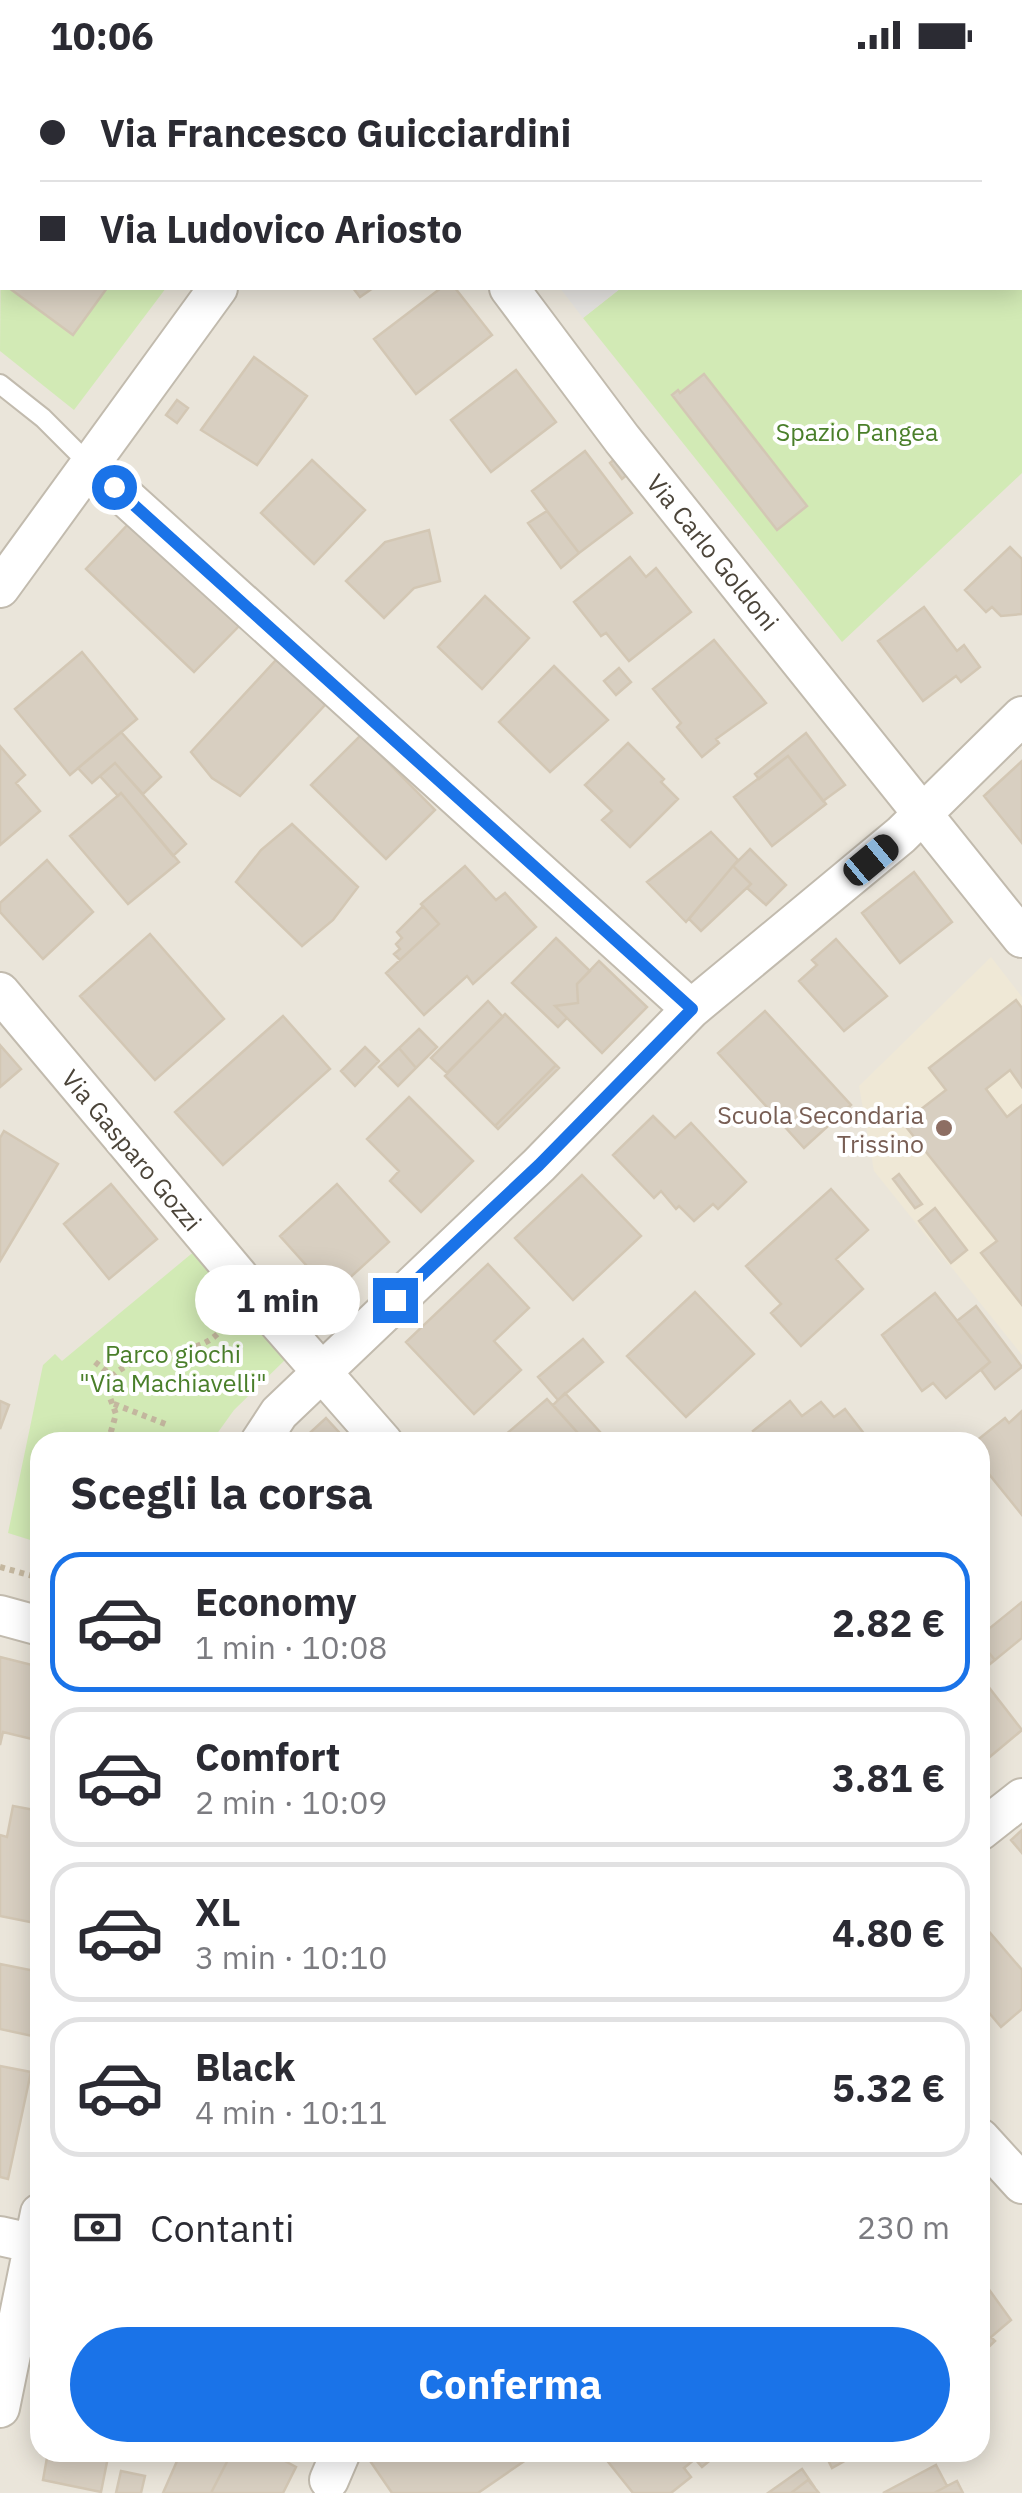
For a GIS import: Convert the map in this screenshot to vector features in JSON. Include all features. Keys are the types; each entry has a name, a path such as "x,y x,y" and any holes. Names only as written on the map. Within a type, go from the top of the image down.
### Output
{"street":[{"path":"0,588 217,290"},
{"name":"Via Carlo Goldoni","path":"510,290 622,439 1022,938"},
{"path":"90,464 692,1009"},
{"path":"267,1432 279,1413 320,1371 539,1165 692,1009 901,835 1022,716"},
{"name":"Via Gasparo Gozzi","path":"0,992 374,1432"},
{"path":"0,1614 30,1623"},
{"path":"990,1822 1022,1798"},
{"path":"990,2149 1022,2184"},
{"path":"0,2408 28,2234"}],"lane":[{"path":"0,384 43,418 90,464"}],"path":[{"path":"111,1432 116,1414 106,1387 111,1375 125,1367 208,1342 245,1307"},
{"path":"95,1362 111,1375"},
{"path":"113,1404 168,1425"},
{"path":"0,1568 30,1576"}],"shaded area":[{"path":"0,290 1022,290 1022,2493 0,2493"},
{"path":"562,290 618,290 583,318"},
{"name":"Scuola Secondaria Trissino","path":"991,957 1022,997 1022,1355 874,1171 859,1086"}],"green space":[{"path":"1,290 164,290 74,410 0,351"},
{"name":"Spazio Pangea","path":"618,290 1022,290 1022,473 842,642 583,318"},
{"name":"Parco giochi \"Via Machiavelli\"","path":"196,1250 288,1357 234,1410 218,1432 30,1432 30,1540 8,1533 43,1365 55,1354 62,1361"}],"building":[{"path":"12,290 106,290 73,335"},
{"path":"438,290 457,290 492,335 416,394 374,339"},
{"path":"254,357 307,396 257,465 201,430"},
{"path":"516,370 556,422 491,472 451,420"},
{"path":"704,374 807,506 777,530 672,395"},
{"path":"177,400 188,408 177,423 166,415"},
{"path":"585,451 632,513 579,553 532,491"},
{"path":"617,457 629,473 622,479 610,463"},
{"path":"312,460 365,510 314,564 261,513"},
{"path":"547,511 579,553 561,568 528,523"},
{"path":"132,520 241,624 194,672 86,569"},
{"path":"429,530 440,581 414,588 384,618 346,581 385,542"},
{"path":"1010,547 1022,559 1022,614 1001,616 992,607 986,612 965,590"},
{"path":"630,557 646,577 656,568 691,612 629,661 606,633 601,636 574,602"},
{"path":"485,596 529,638 482,689 438,647"},
{"path":"924,607 957,651 964,645 980,667 961,682 956,676 923,701 878,641"},
{"path":"714,640 766,703 716,739 719,743 702,757 653,689"},
{"path":"82,652 137,719 70,775 15,709"},
{"path":"276,660 304,680 325,705 240,796 212,778 191,752"},
{"path":"554,666 608,720 550,772 499,722"},
{"path":"619,668 631,682 616,695 604,681"},
{"path":"121,732 161,777 143,794 115,763 92,783 78,768"},
{"path":"806,733 845,785 823,801 788,756 759,779 755,774"},
{"path":"361,735 435,810 386,859 311,785"},
{"path":"628,743 678,799 630,847 602,820 612,811 585,785"},
{"path":"0,746 25,775 16,783 40,811 0,845"},
{"path":"788,756 826,804 772,846 734,797"},
{"path":"1022,761 1022,843 984,796"},
{"path":"115,763 186,844 173,856 121,793 118,796 100,776"},
{"path":"121,793 179,862 128,904 70,836"},
{"path":"292,824 358,887 333,920 302,946 236,882 261,850"},
{"path":"711,832 738,860 686,922 647,882"},
{"path":"750,849 786,885 766,905 747,888 751,884 733,866"},
{"path":"47,860 93,912 43,959 0,912 0,903"},
{"path":"465,866 496,900 505,893 536,927 473,984 467,976 424,1015 386,973 439,924 421,904"},
{"path":"733,866 751,884 701,931 689,919"},
{"path":"914,872 952,922 900,963 862,913"},
{"path":"423,906 439,924 400,960 394,954 400,949 396,944 402,938 397,932"},
{"path":"150,934 224,1019 155,1080 80,996"},
{"path":"556,938 590,971 577,984 578,1003 555,1006 567,1018 558,1027 512,983"},
{"path":"836,939 887,996 844,1031 799,981 817,965 812,960"},
{"path":"599,961 647,1007 602,1053 555,1006 578,1003 577,984"},
{"path":"1016,1000 1022,1008 1022,1087 1010,1070 986,1089 1007,1117 1022,1105 1022,1305 981,1253 997,1241 903,1123 946,1090 929,1068"},
{"path":"488,1001 503,1017 447,1073 431,1058"},
{"path":"765,1011 851,1105 804,1148 718,1053"},
{"path":"505,1014 556,1065 495,1126 445,1076"},
{"path":"283,1016 330,1069 223,1165 175,1112"},
{"path":"419,1029 437,1047 416,1068 399,1048"},
{"path":"0,1045 21,1069 0,1087"},
{"path":"365,1047 379,1061 355,1086 341,1071"},
{"path":"399,1048 416,1068 398,1086 379,1067"},
{"path":"556,1065 559,1068 498,1129 495,1126"},
{"path":"409,1097 473,1161 421,1212 390,1181 399,1171 367,1139"},
{"path":"653,1116 675,1138 691,1123 746,1182 718,1209 713,1204 694,1221 679,1206 676,1209 661,1191 654,1198 613,1155"},
{"path":"4,1131 58,1164 0,1261 0,1138"},
{"path":"899,1174 922,1204 915,1208 893,1179"},
{"path":"582,1175 641,1236 573,1300 515,1238"},
{"path":"111,1184 157,1239 109,1279 64,1224"},
{"path":"337,1184 389,1242 332,1294 280,1236"},
{"path":"831,1189 868,1230 836,1259 863,1289 801,1346 771,1313 781,1304 746,1266"},
{"path":"935,1208 967,1250 951,1263 919,1221"},
{"path":"488,1264 529,1308 494,1341 521,1370 474,1414 406,1342"},
{"path":"695,1292 754,1354 686,1417 627,1356"},
{"path":"935,1293 990,1362 946,1398 933,1383 922,1391 882,1335"},
{"path":"976,1306 1022,1367 995,1389 981,1370 990,1362 957,1321"},
{"path":"583,1339 603,1362 558,1400 538,1377"},
{"path":"565,1393 600,1432 577,1432 553,1405"},
{"path":"547,1399 577,1432 509,1432"},
{"path":"0,1401 9,1405 0,1429"},
{"path":"790,1401 802,1416 821,1402 834,1417 845,1409 863,1432 754,1432"},
{"path":"1022,1411 1022,1515 990,1475 988,1432 1005,1418 1009,1423"},
{"path":"326,1418 339,1432 311,1432"},
{"path":"1022,1602 1022,1638 995,1660 990,1654 990,1628"},
{"path":"0,1657 30,1664 30,1739 3,1732 0,1745"},
{"path":"990,1689 1022,1730 990,1757"},
{"path":"13,1806 30,1809 30,1922 0,1916 0,1835 7,1837"},
{"path":"1022,1830 1022,1853 1011,1840"},
{"path":"990,1933 1022,1970 1022,2009 1001,2027 990,2014"},
{"path":"0,1964 30,1970 30,2035 0,2029"},
{"path":"0,2066 30,2072 30,2077 8,2179 0,2177"},
{"path":"990,2291 1011,2320 991,2337 995,2341 990,2346"},
{"path":"46,2462 107,2462 101,2492 43,2480"},
{"path":"177,2462 227,2462 211,2493 163,2493"},
{"path":"227,2462 287,2462 296,2467 283,2493 211,2493"},
{"path":"371,2462 523,2462 478,2493 392,2493"},
{"path":"608,2462 691,2462 684,2468 691,2477 671,2493 633,2493"},
{"path":"936,2465 947,2486 934,2493 883,2493"},
{"path":"802,2469 815,2488 808,2480 791,2493 768,2493"},
{"path":"121,2471 145,2476 141,2493 116,2493"},
{"path":"808,2480 819,2493 791,2493"},
{"path":"957,2481 963,2493 934,2493 947,2486"}],"place":[{"name":"Scuola Secondaria Trissino","path":"944,1128"}],"route":[{"path":"114,487 692,1009 539,1165 395,1300"}]}
